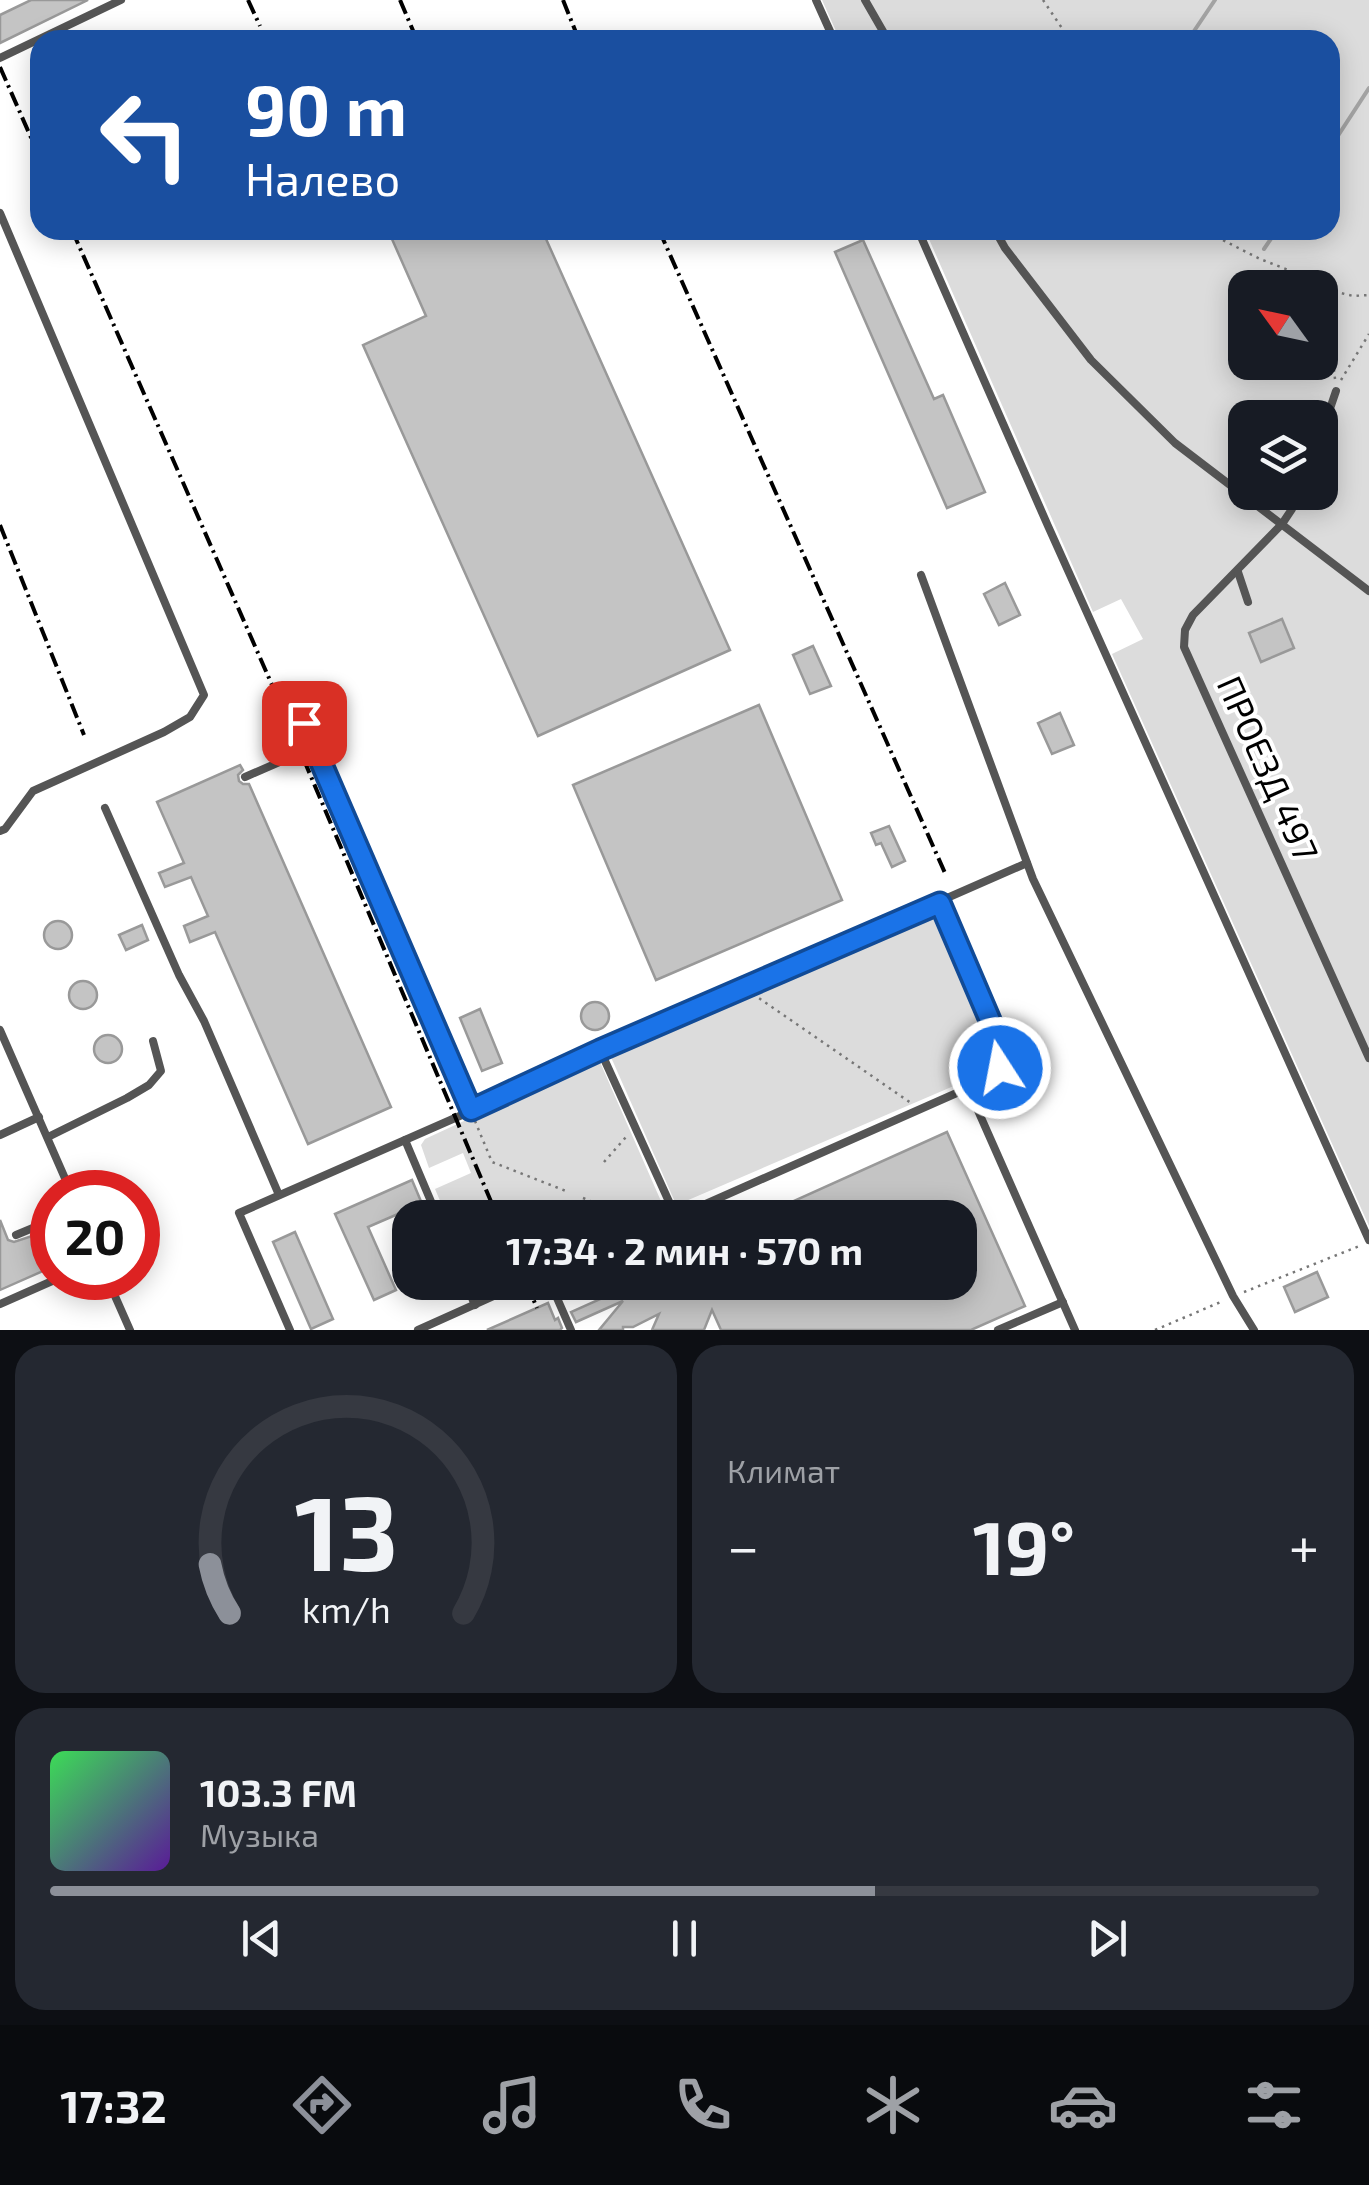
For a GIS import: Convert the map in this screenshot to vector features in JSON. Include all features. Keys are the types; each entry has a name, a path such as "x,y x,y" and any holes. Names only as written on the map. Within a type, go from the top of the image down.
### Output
{"lane":[{"path":"58,30 120,0"},
{"path":"816,0 830,30"},
{"path":"866,0 882,30"},
{"path":"0,58 30,44"},
{"path":"0,213 204,694 190,717 177,725 33,791 6,829 0,831"},
{"path":"922,240 1369,1241"},
{"path":"1001,240 1091,360 1175,444 1369,591"},
{"path":"1333,400 1336,391"},
{"name":"ПРОЕЗД 497","path":"1291,510 1238,572 1194,615 1185,630 1184,648 1369,1058"},
{"path":"1238,572 1248,602"},
{"path":"922,575 1033,879 1233,1296 1254,1330"},
{"path":"294,699 471,1110"},
{"path":"246,776 314,746"},
{"path":"105,808 179,976 204,1021 279,1196"},
{"path":"290,1330 239,1213 1028,863"},
{"path":"714,1200 968,1088 1000,1068 1004,1053 940,903"},
{"path":"0,1030 62,1170"},
{"path":"48,1137 149,1085 161,1070 153,1041"},
{"path":"600,1050 668,1200"},
{"path":"968,1088 1075,1330"},
{"path":"0,1135 39,1117"},
{"path":"404,1140 430,1200"},
{"path":"16,1236 30,1230"},
{"path":"0,1304 30,1291"},
{"path":"117,1300 130,1330"},
{"path":"472,1300 474,1305"},
{"path":"418,1330 485,1300"},
{"path":"558,1300 572,1330"},
{"path":"998,1330 1063,1302"},
{"path":"444,1318 450,1330"}],"path":[{"path":"1043,0 1063,30"},
{"path":"1223,240 1288,270"},
{"path":"1338,293 1369,295"},
{"path":"1336,391 1369,334"},
{"path":"1335,380 1336,391"},
{"path":"744,987 920,1109"},
{"path":"471,1110 492,1162 566,1191"},
{"path":"604,1162 635,1126"},
{"path":"583,1198 588,1200"},
{"path":"1155,1330 1369,1241"}],"shaded area":[{"path":"822,0 1369,0 1369,1226 1112,654 1143,639 1121,599 1093,612 929,240 1340,240 1340,30 836,30"},
{"path":"932,912 938,915 994,1047 994,1060 984,1073 688,1200 674,1200 610,1055"},
{"path":"596,1060 660,1200 440,1200 435,1189 471,1173 463,1153 429,1168 421,1145 425,1139"}],"building":[{"path":"31,0 88,0 0,43 0,15"},
{"path":"392,240 546,240 730,650 538,736 363,345 426,316"},
{"path":"863,240 934,399 943,395 985,492 947,508 835,252"},
{"path":"1005,583 1020,615 999,625 984,594"},
{"path":"1282,619 1294,648 1261,662 1249,633"},
{"path":"813,646 831,686 810,694 793,655"},
{"path":"759,705 842,900 656,980 573,785"},
{"path":"1060,713 1074,745 1052,754 1038,723"},
{"path":"240,765 243,770 239,781 249,784 391,1107 308,1144 215,932 190,942 184,926 208,916 191,877 165,887 159,873 184,863 157,802"},
{"path":"889,826 905,861 892,867 881,843 876,845 871,833"},
{"path":"58,921 68,925 72,935 68,945 58,949 48,945 44,935 48,925"},
{"path":"142,925 148,940 126,950 119,935"},
{"path":"83,981 93,985 97,995 93,1005 83,1009 73,1005 69,995 73,985"},
{"path":"595,1002 605,1006 609,1016 605,1026 595,1030 585,1026 581,1016 585,1006"},
{"path":"480,1009 502,1063 482,1071 460,1018"},
{"path":"108,1035 118,1039 122,1049 118,1059 108,1063 98,1059 94,1049 98,1039"},
{"path":"947,1132 1025,1306 971,1330 721,1330 712,1310 704,1330 652,1330 659,1314 623,1330 599,1330 623,1301 576,1322 571,1312 598,1300 977,1300 977,1200 796,1200"},
{"path":"412,1180 420,1200 392,1200 392,1217 368,1227 392,1281 392,1292 374,1300 335,1214"},
{"path":"0,1220 8,1240 30,1237 30,1277 0,1290"},
{"path":"295,1232 333,1319 311,1329 273,1242"},
{"path":"1317,1272 1328,1297 1295,1312 1284,1287"},
{"path":"548,1303 555,1320 558,1318 560,1330 487,1330"}],"waterway":[{"path":"1195,30 1215,0"},
{"path":"1340,133 1369,88"},
{"path":"1264,249 1270,240"}],"railway":[{"path":"248,0 260,26"},
{"path":"400,0 413,30"},
{"path":"563,0 575,30"},
{"path":"0,67 30,135"},
{"path":"76,240 276,694 490,1200"},
{"path":"663,240 945,873"},
{"path":"0,525 84,735"},
{"path":"534,1300 537,1308"}],"route":[{"path":"304,723 471,1110 940,903 1004,1053 1000,1068"}]}
